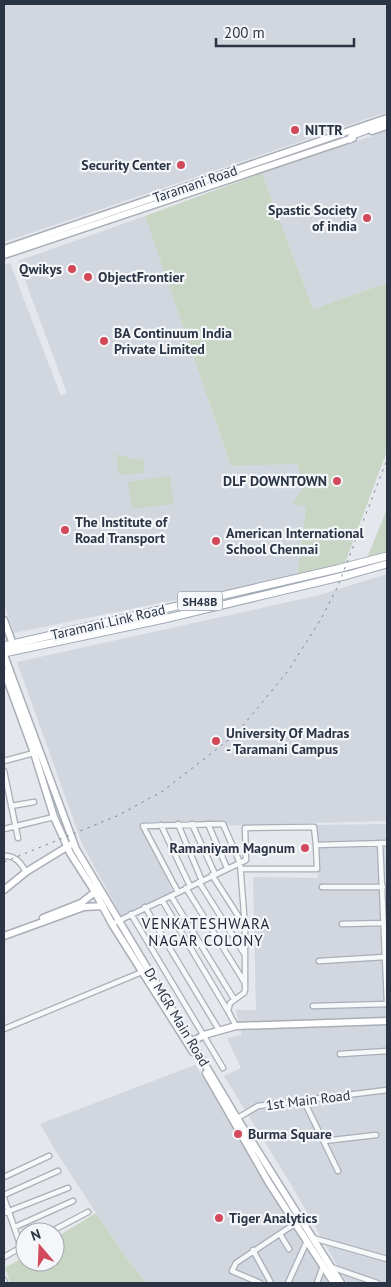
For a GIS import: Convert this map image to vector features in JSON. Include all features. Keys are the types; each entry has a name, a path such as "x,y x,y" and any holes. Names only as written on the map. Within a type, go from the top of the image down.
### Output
{"main road":[{"name":"Taramani Road","path":"4,249 387,118"},
{"path":"350,139 353,134 387,124"},
{"name":"Taramani Road","path":"4,255 350,139"},
{"name":"Taramani Link Road","path":"4,653 14,647 387,556"},
{"name":"Taramani Link Road","path":"4,646 14,647 164,619 387,564"},
{"path":"4,620 14,647"},
{"name":"Dr MGR Main Road","path":"4,653 74,844 296,1223 331,1267 341,1283"},
{"name":"Dr MGR Main Road","path":"4,671 34,753 54,817 67,846 112,924 190,1043"},
{"path":"4,890 26,872 67,846 74,844"},
{"path":"4,932 81,903 95,892"},
{"path":"4,936 84,907 103,906"},
{"path":"190,1043 204,1035 236,1026 387,1021"},
{"name":"Dr MGR Main Road","path":"235,1120 334,1283"}],"street":[{"path":"4,761 34,753"},
{"path":"4,771 18,838"},
{"path":"11,806 34,802"},
{"path":"4,829 54,817"},
{"path":"178,824 201,881 246,955"},
{"path":"192,824 213,875 245,926"},
{"path":"208,824 227,868"},
{"path":"178,892 143,826 223,824 240,863 246,955 246,984 244,993 234,999 228,1006 228,1011"},
{"path":"161,825 188,887 246,984"},
{"path":"112,924 246,860 245,828 314,828 317,868 240,869"},
{"path":"314,1006 387,1003 380,843"},
{"path":"316,845 387,843"},
{"path":"4,856 16,859 26,872"},
{"path":"322,887 383,887"},
{"path":"171,896 234,999"},
{"path":"162,900 236,1026"},
{"path":"145,907 219,1030"},
{"path":"131,914 223,1068"},
{"path":"342,924 384,923"},
{"path":"319,961 385,957"},
{"path":"4,1029 142,972"},
{"path":"340,1054 387,1052"},
{"name":"1st Main Road","path":"235,1120 258,1106 387,1090"},
{"path":"304,1101 338,1171"},
{"path":"324,1141 376,1135"},
{"path":"4,1177 49,1156"},
{"path":"58,1171 4,1197 6,1212 14,1227 73,1201"},
{"path":"6,1212 68,1188"},
{"path":"65,1224 88,1212"},
{"path":"260,1283 232,1271 236,1262 296,1223"},
{"path":"280,1234 289,1249"},
{"path":"288,1283 309,1239 387,1259"},
{"path":"253,1250 271,1283"},
{"path":"4,1257 15,1251"},
{"path":"317,1283 323,1265"},
{"path":"331,1267 377,1283"}],"shaded area":[{"path":"4,4 387,4 387,112 4,242"},
{"path":"387,131 387,283 313,309 262,173"},
{"path":"145,216 231,466 297,463 304,486 306,507 297,575 14,633 4,605 4,265 10,263 61,396 67,393 18,261"},
{"name":"University Of Madras - Taramani Campus","path":"387,574 387,821 144,828 174,895 122,917 83,846 17,662 320,595"},
{"path":"387,824 387,1283 347,1283 292,1186 224,1076 241,1068 227,1038 242,1035 236,1010 256,1010 253,877 318,878 316,825"},
{"path":"195,1065 291,1211 335,1283 147,1283 133,1267 96,1213 40,1124"}],"green space":[{"path":"262,173 313,309 387,283 387,451 345,563 297,575 306,507 293,504 304,486 297,464 231,466 145,216"},
{"path":"116,454 137,460 143,458 144,473 119,475"},
{"path":"170,476 174,504 132,509 128,482"},
{"path":"387,509 387,553 367,558"},
{"path":"96,1213 133,1267 147,1283 10,1283 5,1268 15,1262 15,1272 65,1272 65,1232"}],"railway":[{"path":"4,862 117,816 163,791 236,734 288,671 321,619 337,588 387,460"}],"place":[{"name":"NITTR","path":"295,130"},
{"name":"Security Center","path":"181,165"},
{"name":"Spastic Society of india","path":"367,218"},
{"name":"Qwikys","path":"72,269"},
{"name":"ObjectFrontier","path":"88,277"},
{"name":"BA Continuum India Private Limited","path":"104,341"},
{"name":"DLF DOWNTOWN","path":"337,481"},
{"name":"The Institute of Road Transport","path":"65,530"},
{"name":"American International School Chennai","path":"216,541"},
{"name":"University Of Madras - Taramani Campus","path":"216,741"},
{"name":"Ramaniyam Magnum","path":"305,848"},
{"name":"Burma Square","path":"238,1134"},
{"name":"Tiger Analytics","path":"219,1218"}],"district":[{"name":"VENKATESHWARA NAGAR COLONY","path":"206,932"}]}
